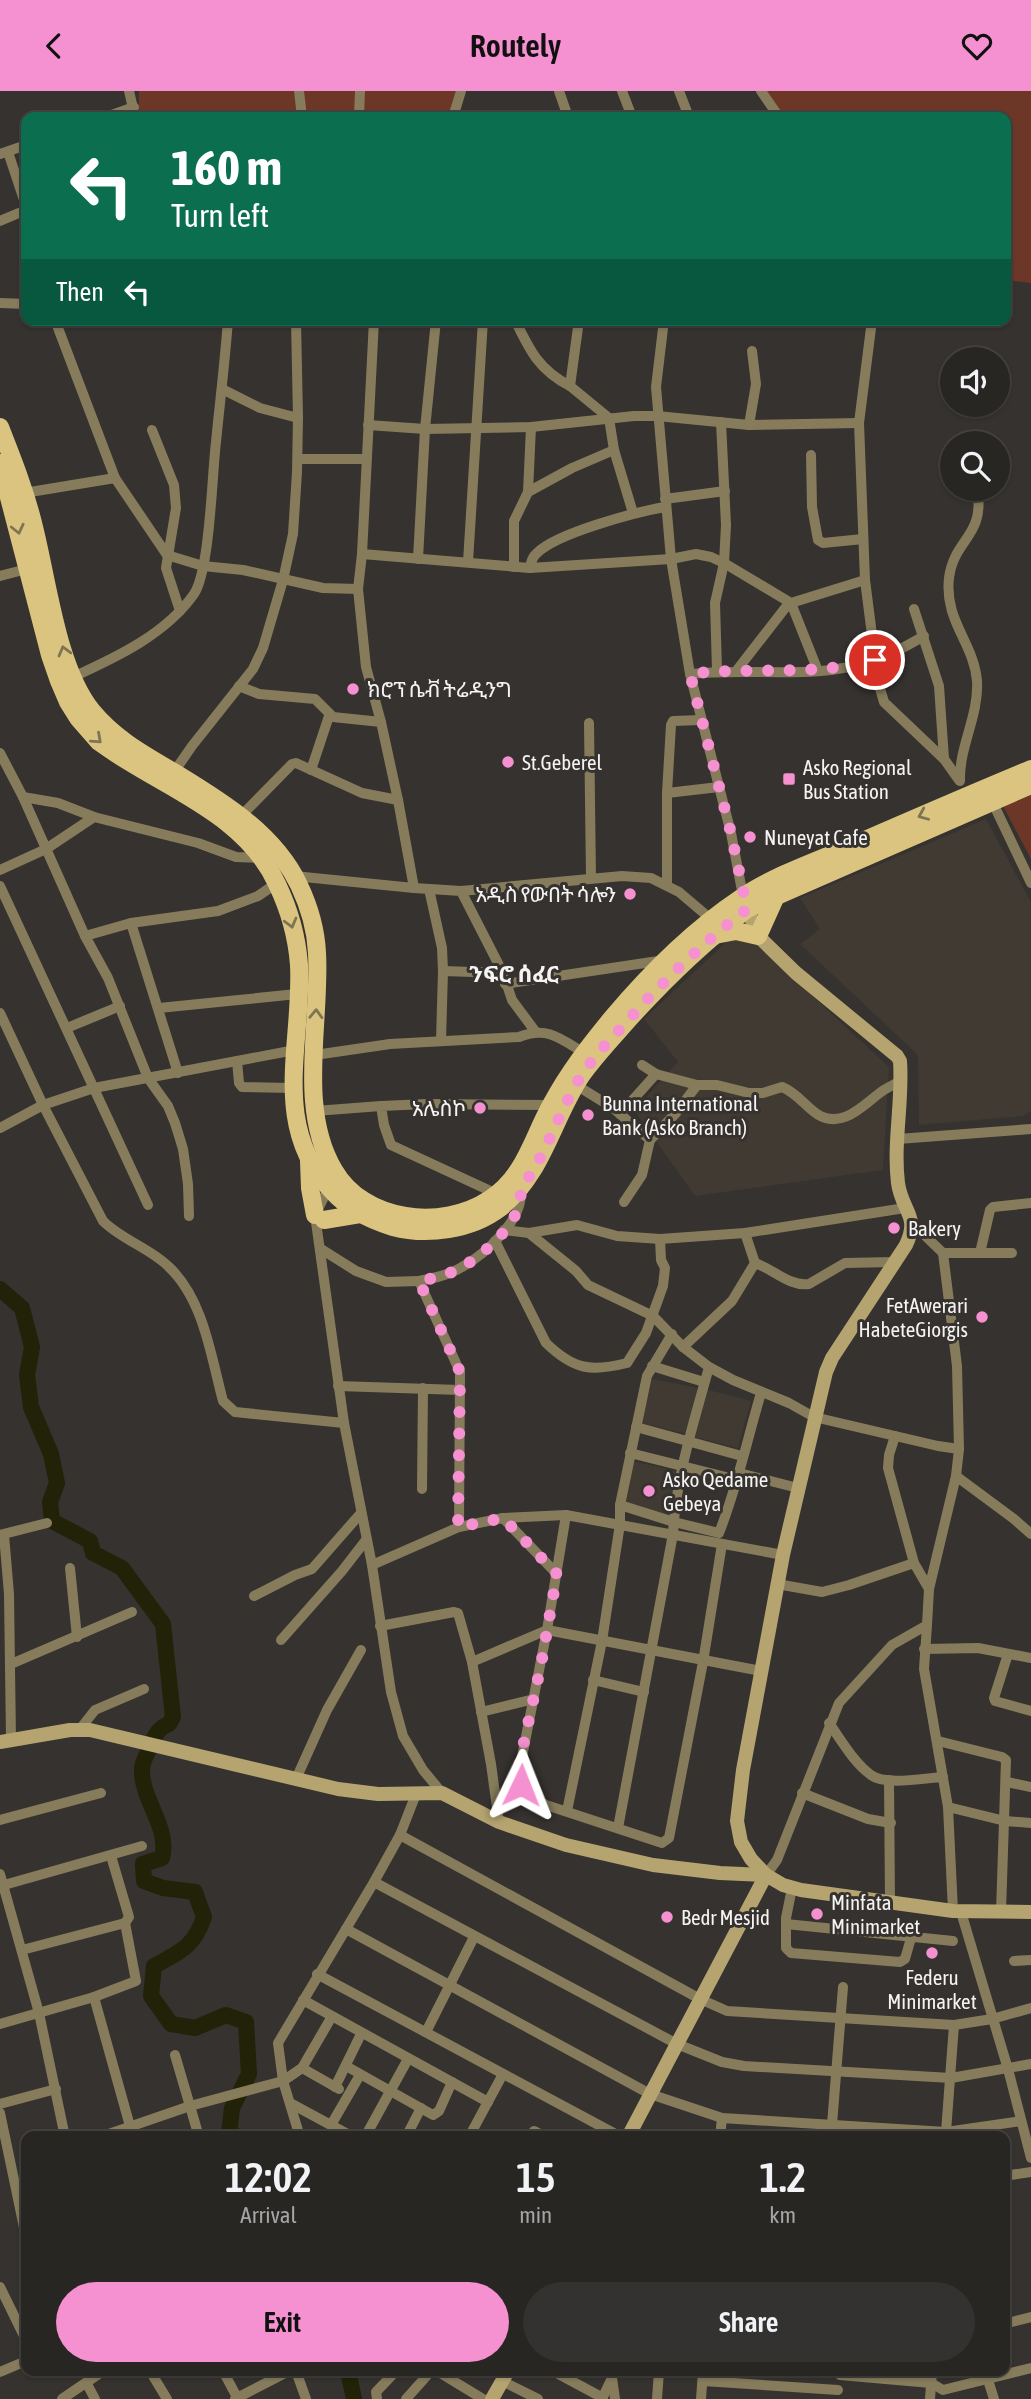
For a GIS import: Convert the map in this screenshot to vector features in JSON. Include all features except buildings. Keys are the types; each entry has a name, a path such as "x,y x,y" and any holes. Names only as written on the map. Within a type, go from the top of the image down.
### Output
{"main road":[{"path":"0,427 27,569 50,656 68,702 99,742 174,787 236,830 277,883 297,944 299,967 293,1108 309,1161 310,1188 319,1220 360,1214"},
{"path":"0,463 63,650 73,677 91,710 133,749 241,816 264,837 294,876 307,904 316,941 315,1111 336,1186 372,1206 398,1214 426,1218 460,1213 497,1194 519,1173 551,1105 584,1053 622,1007 667,959 745,902 787,873 964,787 1031,769"},
{"path":"745,902 776,896 1031,785"},
{"path":"758,936 776,896"},
{"path":"745,902 758,936 796,973 900,1061 897,1179 905,1208 913,1224 906,1245 832,1358 814,1417 777,1584 743,1770 737,1821 741,1842 751,1859 766,1875 792,1888 957,1911 1029,1911"},
{"path":"712,928 736,930 758,936"},
{"path":"309,1161 336,1186 360,1214 382,1224 417,1232 443,1230 483,1219 520,1190 535,1170 590,1062 712,928"},
{"path":"6,1741 80,1729 338,1789 378,1794 442,1793 499,1822 566,1845 653,1865 766,1875"},
{"path":"631,2131 766,1875"},
{"path":"492,2399 505,2376"}],"street":[{"path":"129,91 134,112"},
{"path":"299,91 301,112"},
{"path":"359,112 360,91"},
{"path":"458,112 461,91"},
{"path":"559,91 566,112"},
{"path":"622,91 630,112"},
{"path":"679,91 687,112"},
{"path":"761,91 776,112"},
{"path":"21,147 4,153 21,196"},
{"path":"0,221 21,210"},
{"path":"0,303 21,304"},
{"path":"57,326 116,478 167,555 203,566 243,570 323,588 358,589"},
{"path":"73,677 152,635 180,611 196,592 203,566 227,326"},
{"path":"174,772 253,669 263,648 283,580 293,534 298,459 296,326"},
{"path":"374,326 358,589 366,667 398,800 414,888"},
{"path":"418,559 425,429 435,326"},
{"path":"468,562 484,326"},
{"path":"518,326 531,352 545,370 585,396 609,418 614,450 633,513"},
{"path":"570,386 578,326"},
{"path":"663,326 656,387 671,559 690,674 745,902"},
{"path":"871,326 859,423 865,580 875,660 884,702 944,759 964,787"},
{"path":"750,425 756,384 752,351"},
{"path":"222,389 260,408 298,418"},
{"path":"583,421 585,396"},
{"path":"368,425 476,429 657,416 750,425 859,423"},
{"path":"717,670 715,603 724,563 725,491 721,422"},
{"path":"513,567 514,521 528,492 531,427"},
{"path":"152,430 174,485 176,508 167,555 169,581 180,611"},
{"path":"528,492 572,468 614,450"},
{"path":"811,455 812,507 818,540 823,543 863,539"},
{"path":"298,459 366,459"},
{"path":"11,492 116,478"},
{"path":"530,568 533,558 545,546 665,503 725,491"},
{"path":"964,787 965,739 974,718 976,677 950,609 948,595 953,562 979,517 978,501"},
{"path":"362,554 530,568 671,559 696,554 711,557 790,603 818,671"},
{"path":"0,576 27,569"},
{"path":"737,670 790,603 865,580"},
{"path":"914,609 939,686 944,759"},
{"path":"690,674 717,670 818,671 875,660 924,636"},
{"path":"239,686 259,694 315,699 330,716 381,722"},
{"path":"311,770 330,716"},
{"path":"667,884 667,793 671,725 673,721 680,719 701,720"},
{"path":"589,723 591,878"},
{"path":"0,753 120,1006 148,1078 168,1106 175,1123 183,1149 189,1216"},
{"path":"241,816 292,764 302,764 362,793 398,800"},
{"path":"667,793 719,787"},
{"path":"23,797 58,803 94,817 198,843 236,857 260,858"},
{"path":"992,801 1031,883"},
{"path":"0,870 46,849 94,817"},
{"path":"294,876 461,891 591,878 651,878 667,884 712,928"},
{"path":"85,936 131,923 218,911 258,896 277,883"},
{"path":"0,886 148,1205"},
{"path":"429,889 442,948 441,1041"},
{"path":"461,891 512,1000 535,1031 561,1039 584,1053"},
{"path":"131,923 178,1073"},
{"path":"443,971 504,979 667,959"},
{"path":"159,1008 297,995"},
{"path":"67,1028 120,1006"},
{"path":"0,1013 4,1035 103,1221 113,1231 168,1266 185,1284 199,1318 223,1401 228,1407 235,1412 344,1423"},
{"path":"315,1055 390,1044 519,1037 535,1031"},
{"path":"1,1125 43,1105 94,1088 295,1050"},
{"path":"237,1061 239,1083 242,1087 293,1089"},
{"path":"642,1065 656,1074 697,1085 717,1085 750,1093 763,1093 782,1087 793,1092 820,1116 834,1118 859,1111 882,1091 900,1081"},
{"path":"620,1114 656,1074"},
{"path":"576,1085 620,1114 650,1140"},
{"path":"624,1202 642,1175 650,1140 676,1113 697,1085"},
{"path":"315,1111 427,1104 551,1105"},
{"path":"381,1106 391,1145 497,1194"},
{"path":"898,1139 1031,1129"},
{"path":"336,1186 319,1220 344,1423 372,1565 391,1692 403,1736 422,1770 442,1793"},
{"path":"321,1249 356,1271 386,1282 419,1281 443,1276 463,1267 495,1241 519,1207 522,1198 520,1190"},
{"path":"980,1253 990,1210 999,1206 1031,1203"},
{"path":"504,1230 529,1233 577,1224 617,1236 660,1239 745,1233 905,1208"},
{"path":"913,1224 943,1253 957,1366 959,1449 956,1476 929,1589 924,1669 948,1807 957,1911 1025,2124 1031,2158"},
{"path":"529,1233 576,1271 588,1285 653,1316 683,1347 709,1367 814,1417 959,1449"},
{"path":"683,1347 732,1301 755,1263 745,1233"},
{"path":"495,1241 546,1343 579,1367 603,1369 627,1363 653,1316 665,1275 660,1239"},
{"path":"943,1253 1012,1253"},
{"path":"755,1263 802,1285 809,1284 845,1263 895,1262"},
{"path":"419,1281 460,1372 458,1527"},
{"path":"567,1811 602,1641 620,1524 620,1505 630,1453 647,1376 672,1334"},
{"path":"652,1366 705,1382"},
{"path":"618,1828 673,1534 674,1504 709,1367"},
{"path":"338,1386 460,1390"},
{"path":"422,1489 423,1388"},
{"path":"620,1505 719,1533 739,1477 742,1456 761,1393"},
{"path":"636,1427 742,1456"},
{"path":"895,1436 888,1468 914,1563 929,1589"},
{"path":"630,1453 682,1468 798,1488"},
{"path":"956,1476 1031,1534"},
{"path":"254,1595 312,1569 361,1513"},
{"path":"372,1565 458,1527 503,1518 566,1515 783,1555"},
{"path":"566,1515 548,1630 520,1760 521,1785 529,1796 546,1805 663,1843 669,1838 703,1662 722,1544"},
{"path":"503,1518 557,1574"},
{"path":"6,1741 11,1664 2,1535 47,1523"},
{"path":"281,1640 366,1540"},
{"path":"777,1584 822,1592 914,1563"},
{"path":"70,1568 77,1637"},
{"path":"11,1664 132,1612"},
{"path":"380,1626 458,1613 472,1662 499,1822"},
{"path":"766,1875 777,1860 829,1723 846,1694 892,1645 927,1625"},
{"path":"472,1662 548,1630 703,1662 761,1671"},
{"path":"924,1649 978,1648 1031,1658"},
{"path":"296,1779 327,1710 361,1650"},
{"path":"1008,1654 995,1701 1031,1711"},
{"path":"593,1680 644,1692"},
{"path":"80,1729 95,1710 144,1689"},
{"path":"481,1712 534,1699"},
{"path":"829,1723 849,1752 871,1775 889,1780 943,1777"},
{"path":"938,1741 1004,1758 1007,1782 1001,1912"},
{"path":"889,1780 890,1903"},
{"path":"1007,1782 1031,1787"},
{"path":"0,1820 101,1793"},
{"path":"802,1793 868,1819 891,1823"},
{"path":"298,2131 283,2081 278,2043 374,1882 400,1835 416,1794"},
{"path":"948,1807 1005,1822 1031,1823"},
{"path":"400,1835 700,1999 727,2011 954,2025 992,2019 1031,2008"},
{"path":"64,2131 39,2013 2,1880 111,1856 142,1846"},
{"path":"22,1950 125,1923 129,1917 111,1856"},
{"path":"374,1882 677,2044 722,2062 744,2066 951,2078 1031,2064"},
{"path":"792,1888 786,1924 786,1948 791,1953 900,1962 905,1959 911,1938"},
{"path":"0,2024 94,1997 136,1981 125,1923"},
{"path":"786,1924 953,1941"},
{"path":"346,1929 650,2094 722,2118 831,2131 843,1987"},
{"path":"426,2032 474,1937"},
{"path":"1014,1961 1031,1960"},
{"path":"317,1974 610,2131"},
{"path":"94,1997 132,2131 190,2106 283,2081 302,2068 331,2018"},
{"path":"303,2000 331,2018 488,2102"},
{"path":"946,2131 954,2025"},
{"path":"335,2087 361,2034"},
{"path":"176,2056 197,2131"},
{"path":"368,2131 408,2059"},
{"path":"346,2066 433,2115 437,2113 452,2083"},
{"path":"302,2068 349,2095"},
{"path":"472,2131 503,2074"},
{"path":"331,2125 360,2075"},
{"path":"0,2104 56,2088"},
{"path":"290,2103 342,2131"},
{"path":"409,2131 421,2108"},
{"path":"0,2113 21,2213"},
{"path":"721,2131 722,2118"},
{"path":"956,2131 1025,2124"},
{"path":"1010,2175 1031,2172"},
{"path":"0,2287 21,2330"},
{"path":"1010,2323 1031,2319"},
{"path":"0,2372 21,2363"},
{"path":"1010,2373 1031,2368"},
{"path":"62,2399 97,2376"},
{"path":"153,2376 167,2399"},
{"path":"226,2376 237,2399 280,2376"},
{"path":"298,2376 306,2399"},
{"path":"377,2399 376,2392 391,2376"},
{"path":"406,2399 427,2376"},
{"path":"457,2376 484,2399"},
{"path":"505,2376 538,2399"},
{"path":"562,2376 607,2399 612,2376"},
{"path":"657,2399 659,2376"},
{"path":"701,2399 703,2376 837,2395 840,2376"},
{"path":"909,2376 932,2377"},
{"path":"932,2377 944,2395 1000,2376"},
{"path":"930,2399 932,2377"},
{"path":"988,2379 994,2399"},
{"path":"87,2384 96,2399"}],"shaded area":[{"path":"139,91 456,91 450,112 139,112"},
{"path":"763,91 1031,91 1031,283 1011,281 1011,112 779,112"},
{"path":"1031,791 1031,859 1002,804"},
{"path":"986,819 1031,902 1031,1111 1023,1116 919,1125 918,1055 800,944 820,929 800,898"},
{"path":"740,929 889,1067 883,1170 695,1196 634,1110 678,1062 644,1019"},
{"name":"Asko Qedame Gebeya","path":"652,1379 698,1388 687,1434 642,1423"},
{"name":"Asko Qedame Gebeya","path":"705,1389 751,1401 738,1448 695,1437"},
{"name":"Asko Qedame Gebeya","path":"632,1461 677,1471 667,1521 622,1511"}],"waterway":[{"path":"0,1289 22,1308 32,1347 27,1375 31,1407 51,1454 57,1483 50,1502 52,1521 90,1541 93,1553 122,1568 163,1624 173,1717 169,1724 156,1734 142,1766 146,1792 159,1824 163,1847 162,1858 143,1864 144,1881 163,1888 195,1892 204,1917 191,1942 154,1966 151,1996 171,2024 195,2028 226,2015 246,2022 249,2074 232,2108 229,2131"},
{"path":"349,2376 354,2399"}],"place":[{"name":"ክሮፕ ሴቭ ትሬዲንግ","path":"353,689"},
{"name":"St.Geberel","path":"508,762"},
{"name":"Asko Regional Bus Station","path":"789,779"},
{"name":"Nuneyat Cafe","path":"750,837"},
{"name":"አዲስ የውበት ሳሎን","path":"630,894"},
{"name":"አሌስኮ","path":"480,1108"},
{"name":"Bunna International Bank (Asko Branch)","path":"588,1115"},
{"name":"Bakery","path":"894,1228"},
{"name":"FetAwerari HabeteGiorgis","path":"982,1317"},
{"name":"Asko Qedame Gebeya","path":"649,1491"},
{"name":"Minfata Minimarket","path":"817,1914"},
{"name":"Bedr Mesjid","path":"667,1917"},
{"name":"Federu Minimarket","path":"932,1953"}],"district":[{"name":"ንፍሮ ሰፈር","path":"514,974"}],"route":[{"path":"521,1785 520,1760 557,1574 503,1518 458,1527 460,1372 419,1281 443,1276 463,1267 495,1241 519,1207 522,1198 520,1190 535,1170 590,1062 659,987 712,936 747,909 731,833 690,674 717,670 818,671 875,660"}]}
